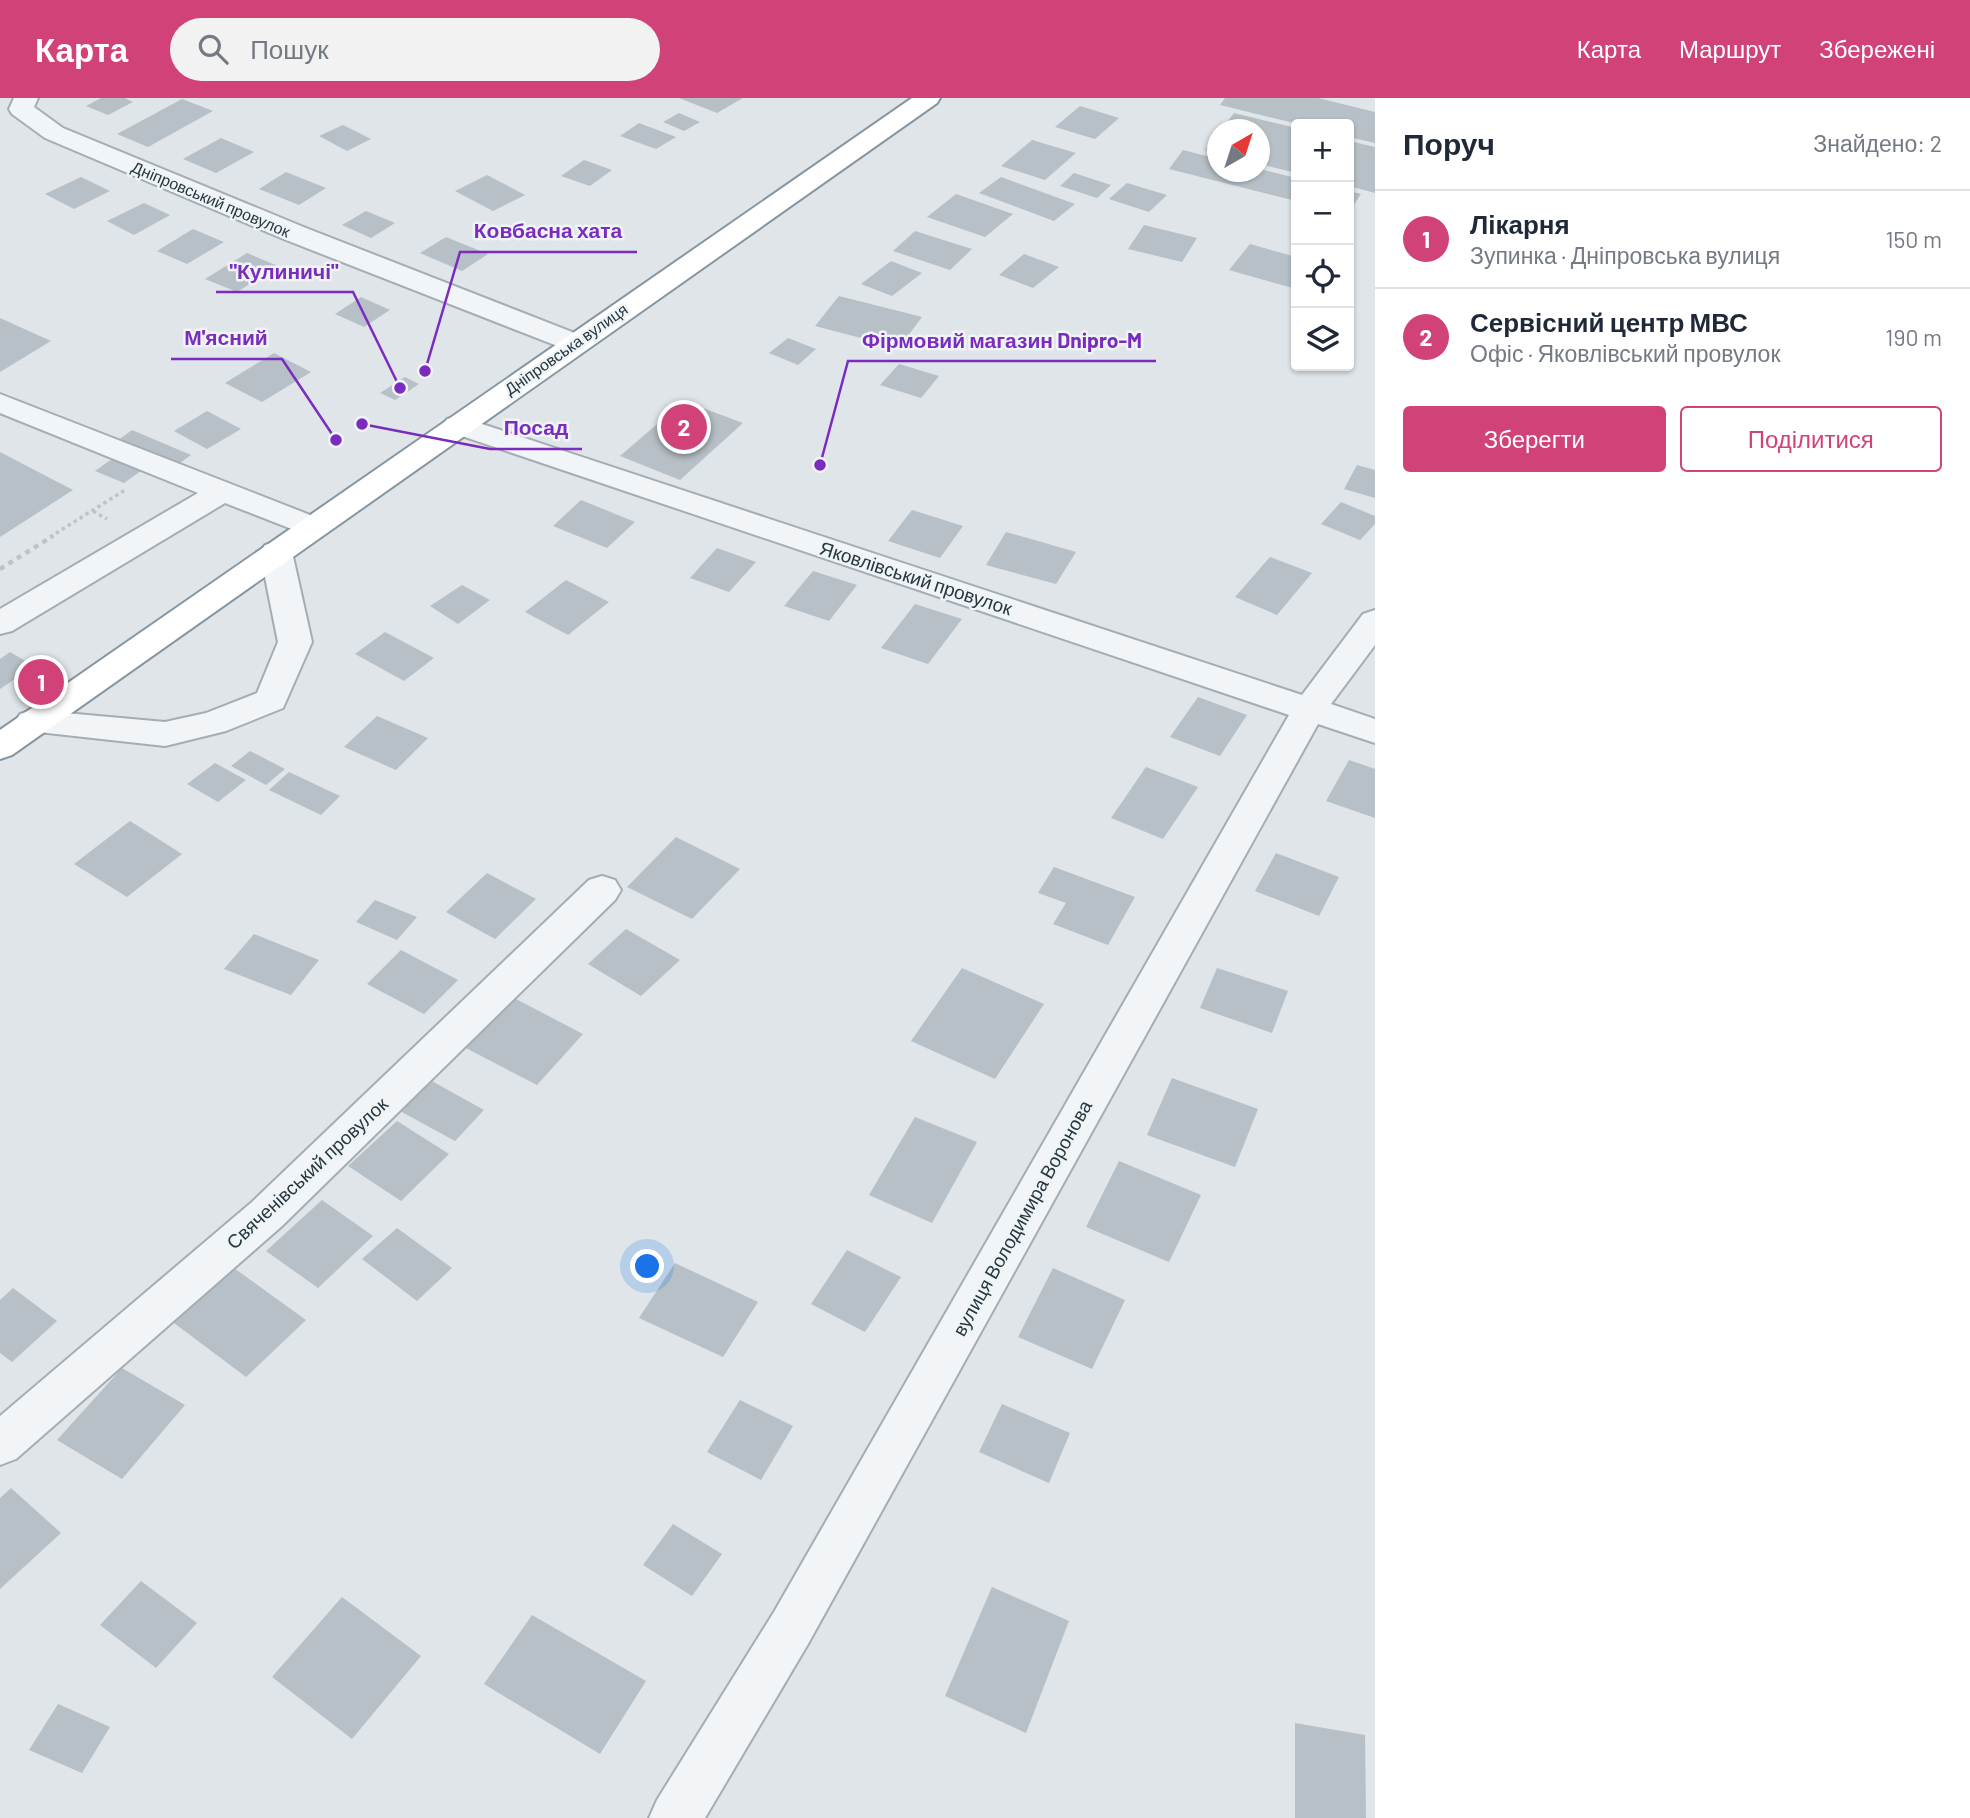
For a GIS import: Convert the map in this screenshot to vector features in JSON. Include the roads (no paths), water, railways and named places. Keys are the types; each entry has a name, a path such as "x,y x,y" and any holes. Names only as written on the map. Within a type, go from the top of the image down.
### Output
{"highway":[{"name":"Дніпровська вулиця","path":"0,747 32,722 928,98"}],"street":[{"name":"Дніпровський провулок","path":"26,98 21,108 54,133 296,234 575,343"},
{"path":"0,403 312,527"},
{"name":"Яковлівський провулок","path":"458,425 1375,731"},
{"path":"0,623 222,492"},
{"path":"32,722 165,734 214,723 271,700 295,642 276,552"},
{"name":"вулиця Володимира Воронова","path":"675,1818 791,1629 1309,710 1375,621"},
{"name":"Свяченівський провулок","path":"0,1444 267,1214 602,890"}],"place":[{"name":"Ковбасна хата","path":"425,371"},
{"name":"\"Кулиничі\"","path":"400,388"},
{"name":"Посад","path":"362,424"},
{"name":"Сервісний центр МВС","path":"684,427"},
{"name":"М'ясний","path":"336,440"},
{"name":"Фірмовий магазин Dnipro-M","path":"820,465"},
{"name":"Лікарня","path":"41,682"}]}
